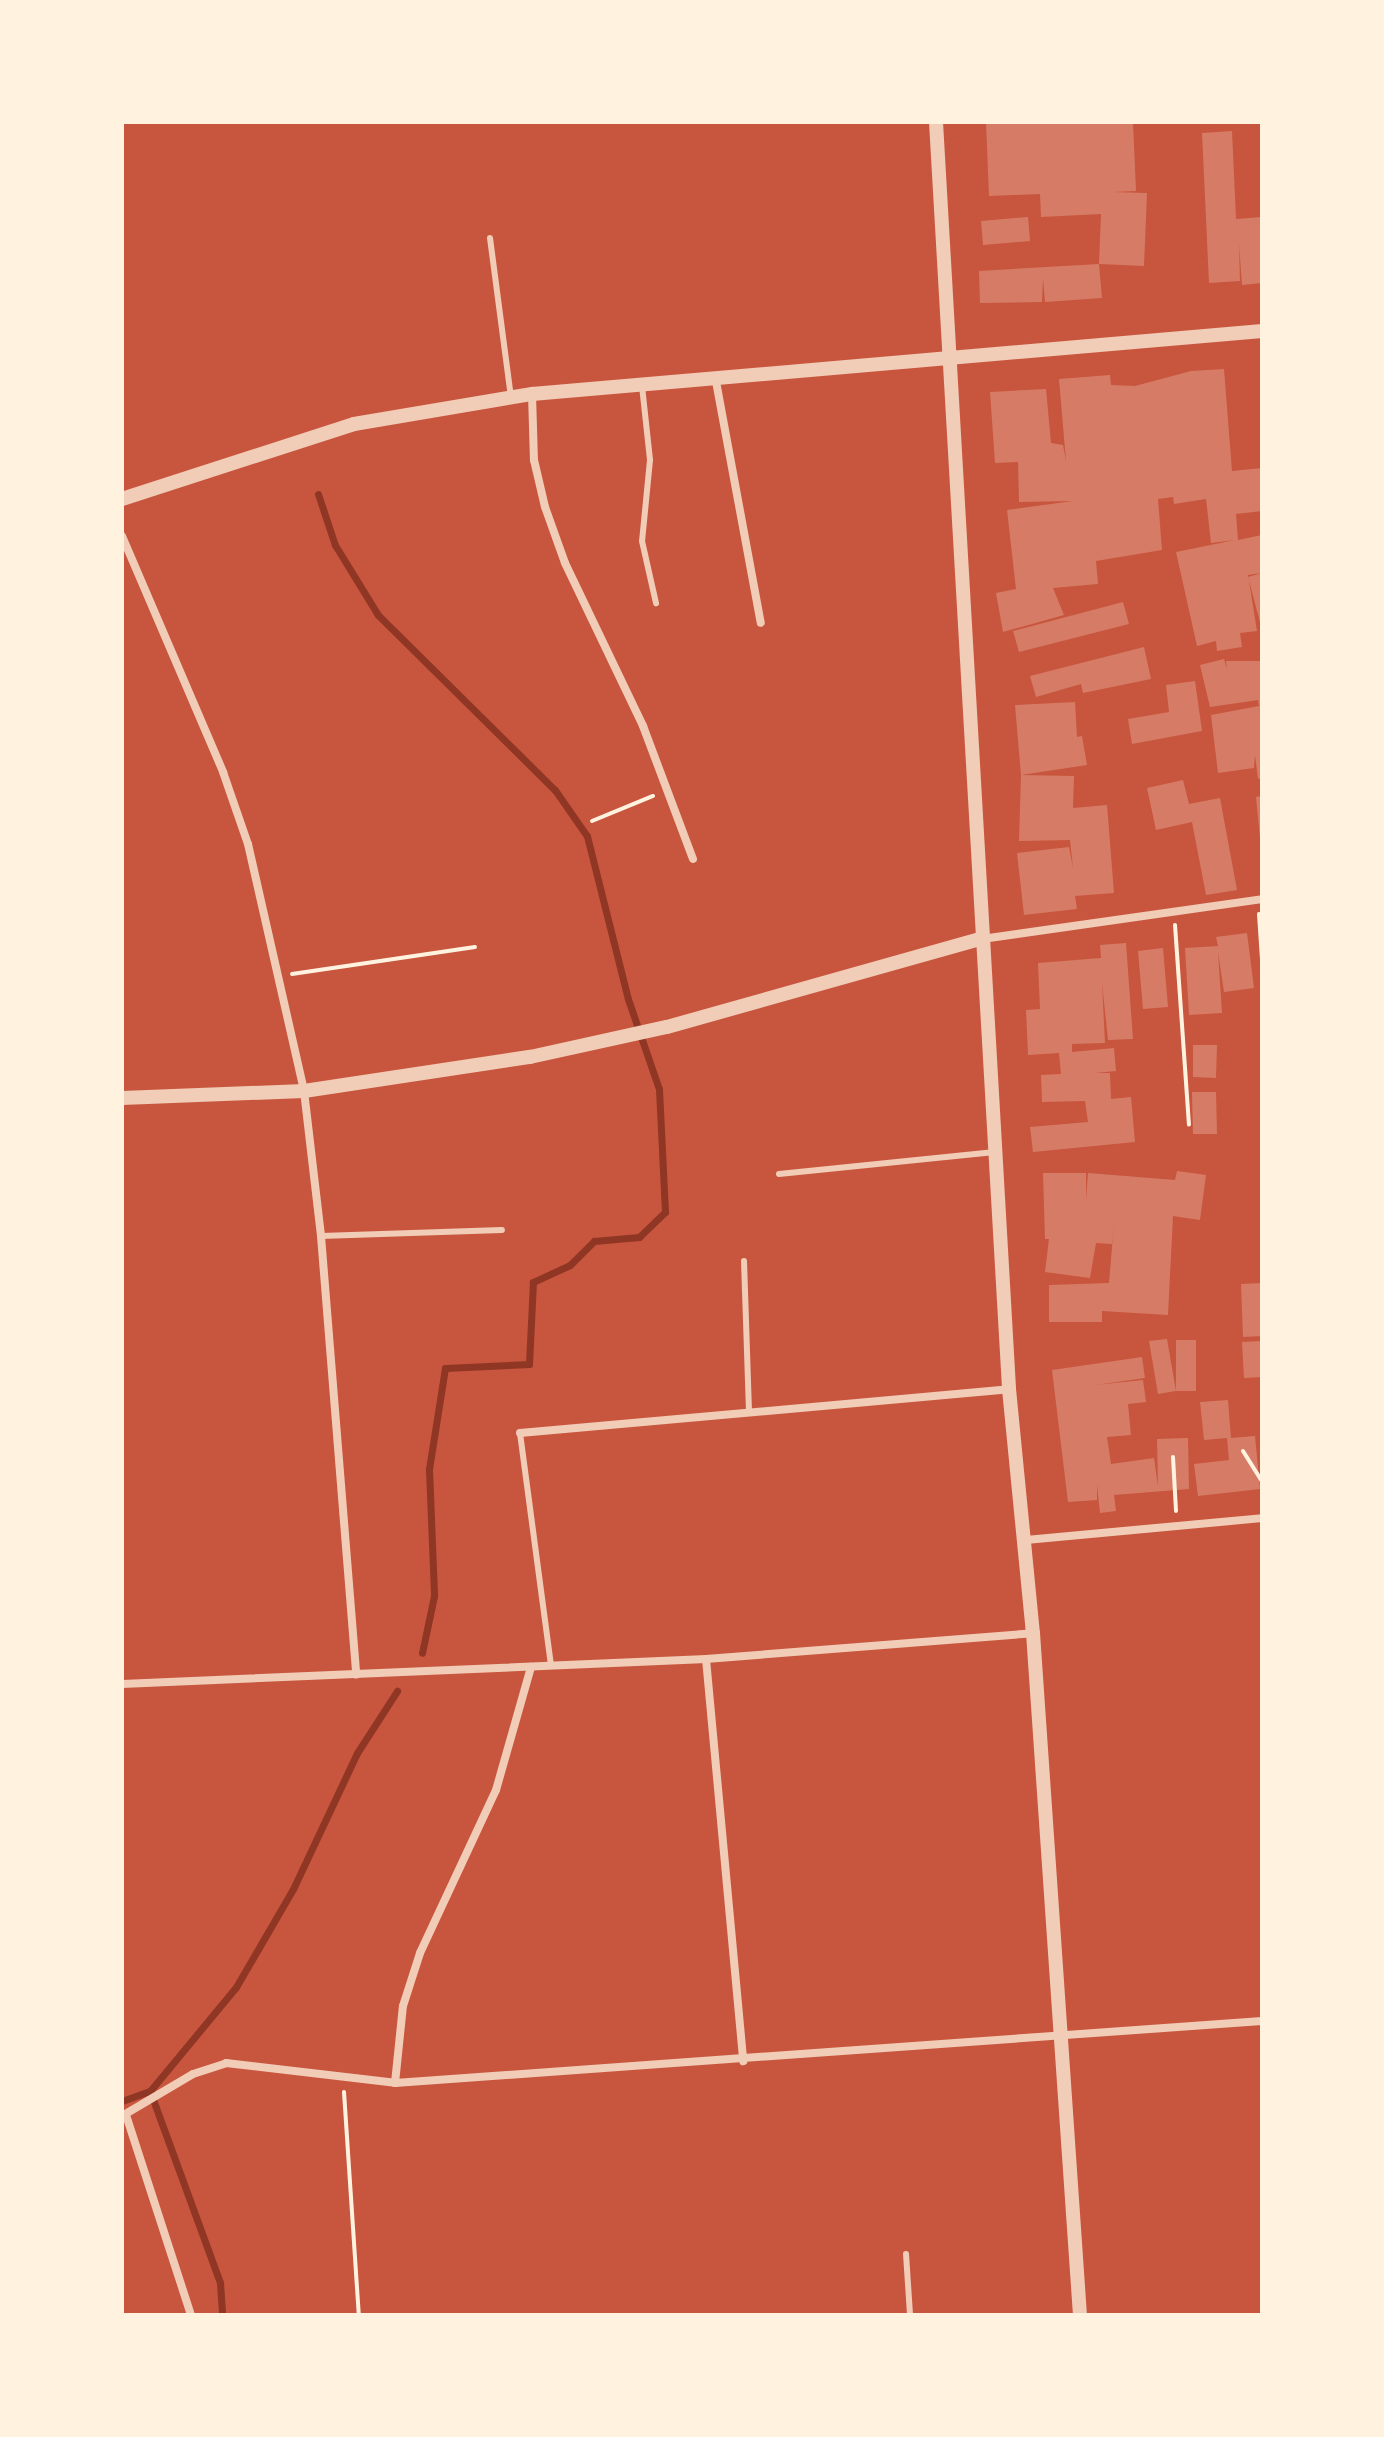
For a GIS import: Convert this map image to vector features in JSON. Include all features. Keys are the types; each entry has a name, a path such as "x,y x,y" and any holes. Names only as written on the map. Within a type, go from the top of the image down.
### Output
{"street":[{"path":"936,122 980,939 1009,1389 1026,1540 1080,2315"},
{"path":"122,499 309,436 511,397 715,375 1262,331"},
{"path":"715,375 761,623"},
{"path":"532,394 534,460 545,507 667,790 693,859"},
{"path":"122,536 223,772 248,844 304,1091 321,1236 356,1675"},
{"path":"122,1098 304,1091 530,1057 667,1027 980,939 1260,900"},
{"path":"520,1433 1009,1389"},
{"path":"1026,1540 1262,1518"},
{"path":"122,1684 706,1659 1033,1633"},
{"path":"706,1659 743,2061"},
{"path":"395,2083 403,2006 420,1953 496,1790 531,1667"},
{"path":"191,2315 124,2115 193,2074 226,2063 395,2083 743,2061 1262,2021"}],"lane":[{"path":"490,238 511,397"},
{"path":"641,383 650,460 642,541 656,603"},
{"path":"779,1174 995,1152"},
{"path":"321,1236 502,1230"},
{"path":"744,1261 749,1410"},
{"path":"520,1433 551,1664"},
{"path":"906,2254 910,2315"}],"path":[{"path":"592,821 667,790"},
{"path":"1260,900 1262,959"},
{"path":"1173,911 1189,1125"},
{"path":"278,976 475,947"},
{"path":"1243,1451 1262,1482"},
{"path":"1173,1457 1177,1525"},
{"path":"343,2077 359,2315"}],"building":[{"path":"986,122 1133,122 1136,191 1112,192 1147,193 1144,266 1099,264 1101,214 1041,217 1040,194 989,196"},
{"path":"1232,131 1236,219 1262,217 1262,283 1242,285 1239,244 1240,281 1209,283 1202,133"},
{"path":"1028,217 1030,241 983,245 981,221"},
{"path":"1099,264 1102,298 1045,302 1043,278 1042,302 980,303 979,271"},
{"path":"1224,369 1232,471 1262,468 1262,511 1236,514 1238,540 1262,535 1262,573 1248,575 1257,631 1240,633 1242,647 1217,651 1216,641 1197,646 1176,552 1235,540 1211,543 1206,499 1174,504 1173,497 1158,499 1162,550 1096,561 1098,584 1053,588 1064,615 1003,632 996,593 1016,589 1007,510 1073,501 1019,502 1018,462 995,463 990,392 1046,389 1051,443 1063,445 1066,461 1059,379 1110,375 1111,385 1135,386 1191,371"},
{"path":"1262,573 1262,626 1261,626 1248,577"},
{"path":"1123,602 1129,624 1019,652 1013,631"},
{"path":"1144,647 1151,679 1083,693 1081,684 1036,697 1030,676"},
{"path":"1224,659 1227,669 1226,661 1262,661 1262,778 1258,779 1255,755 1254,768 1218,773 1211,715 1259,706 1258,700 1210,707 1200,665"},
{"path":"1195,681 1202,731 1132,744 1128,719 1169,712 1166,685"},
{"path":"1075,702 1077,737 1082,736 1087,765 1021,775 1015,705"},
{"path":"1021,775 1074,776 1073,808 1107,805 1114,893 1075,896 1077,909 1024,915 1017,853 1069,847 1073,868 1070,840 1019,841"},
{"path":"1183,780 1189,804 1220,798 1237,890 1206,895 1192,822 1156,830 1147,788"},
{"path":"1262,796 1262,838 1260,838 1256,797"},
{"path":"1247,933 1254,988 1224,992 1218,952 1222,1013 1189,1015 1185,948 1218,946 1216,937"},
{"path":"1126,943 1133,1039 1108,1040 1102,983 1105,1043 1072,1044 1072,1052 1114,1048 1116,1071 1095,1073 1110,1073 1111,1099 1131,1097 1135,1142 1033,1152 1030,1127 1088,1122 1085,1101 1042,1102 1041,1075 1061,1074 1059,1053 1028,1055 1026,1010 1040,1009 1038,963 1101,958 1100,945"},
{"path":"1163,948 1168,1007 1143,1009 1138,951"},
{"path":"1193,1045 1217,1045 1216,1078 1193,1077"},
{"path":"1192,1092 1216,1092 1217,1134 1193,1134"},
{"path":"1177,1171 1206,1175 1200,1220 1173,1216 1168,1315 1102,1311 1102,1322 1049,1322 1049,1285 1109,1283 1114,1223 1112,1244 1096,1243 1090,1278 1045,1272 1049,1239 1045,1239 1043,1173 1086,1173 1086,1200 1088,1173 1175,1180"},
{"path":"1262,1283 1262,1336 1243,1337 1241,1284"},
{"path":"1167,1339 1176,1391 1158,1394 1149,1341"},
{"path":"1176,1340 1196,1340 1196,1391 1176,1391"},
{"path":"1261,1341 1262,1377 1244,1378 1242,1342"},
{"path":"1142,1357 1145,1378 1095,1385 1143,1380 1146,1402 1128,1404 1131,1435 1107,1437 1111,1464 1154,1458 1158,1486 1157,1439 1188,1438 1189,1489 1114,1495 1116,1511 1100,1513 1097,1485 1097,1500 1068,1502 1052,1370"},
{"path":"1228,1400 1231,1438 1255,1436 1260,1489 1198,1496 1194,1464 1229,1460 1227,1438 1204,1440 1200,1402"}],"waterway":[{"path":"318,494 335,545 378,615 555,790 587,836 628,999 659,1089 665,1212 639,1237 594,1241 570,1265 533,1282 529,1364 445,1368 429,1469 434,1596 422,1653"},
{"path":"122,2101 150,2091 236,1987 293,1889 357,1753 397,1691"},
{"path":"151,2094 220,2283 222,2315"}]}
